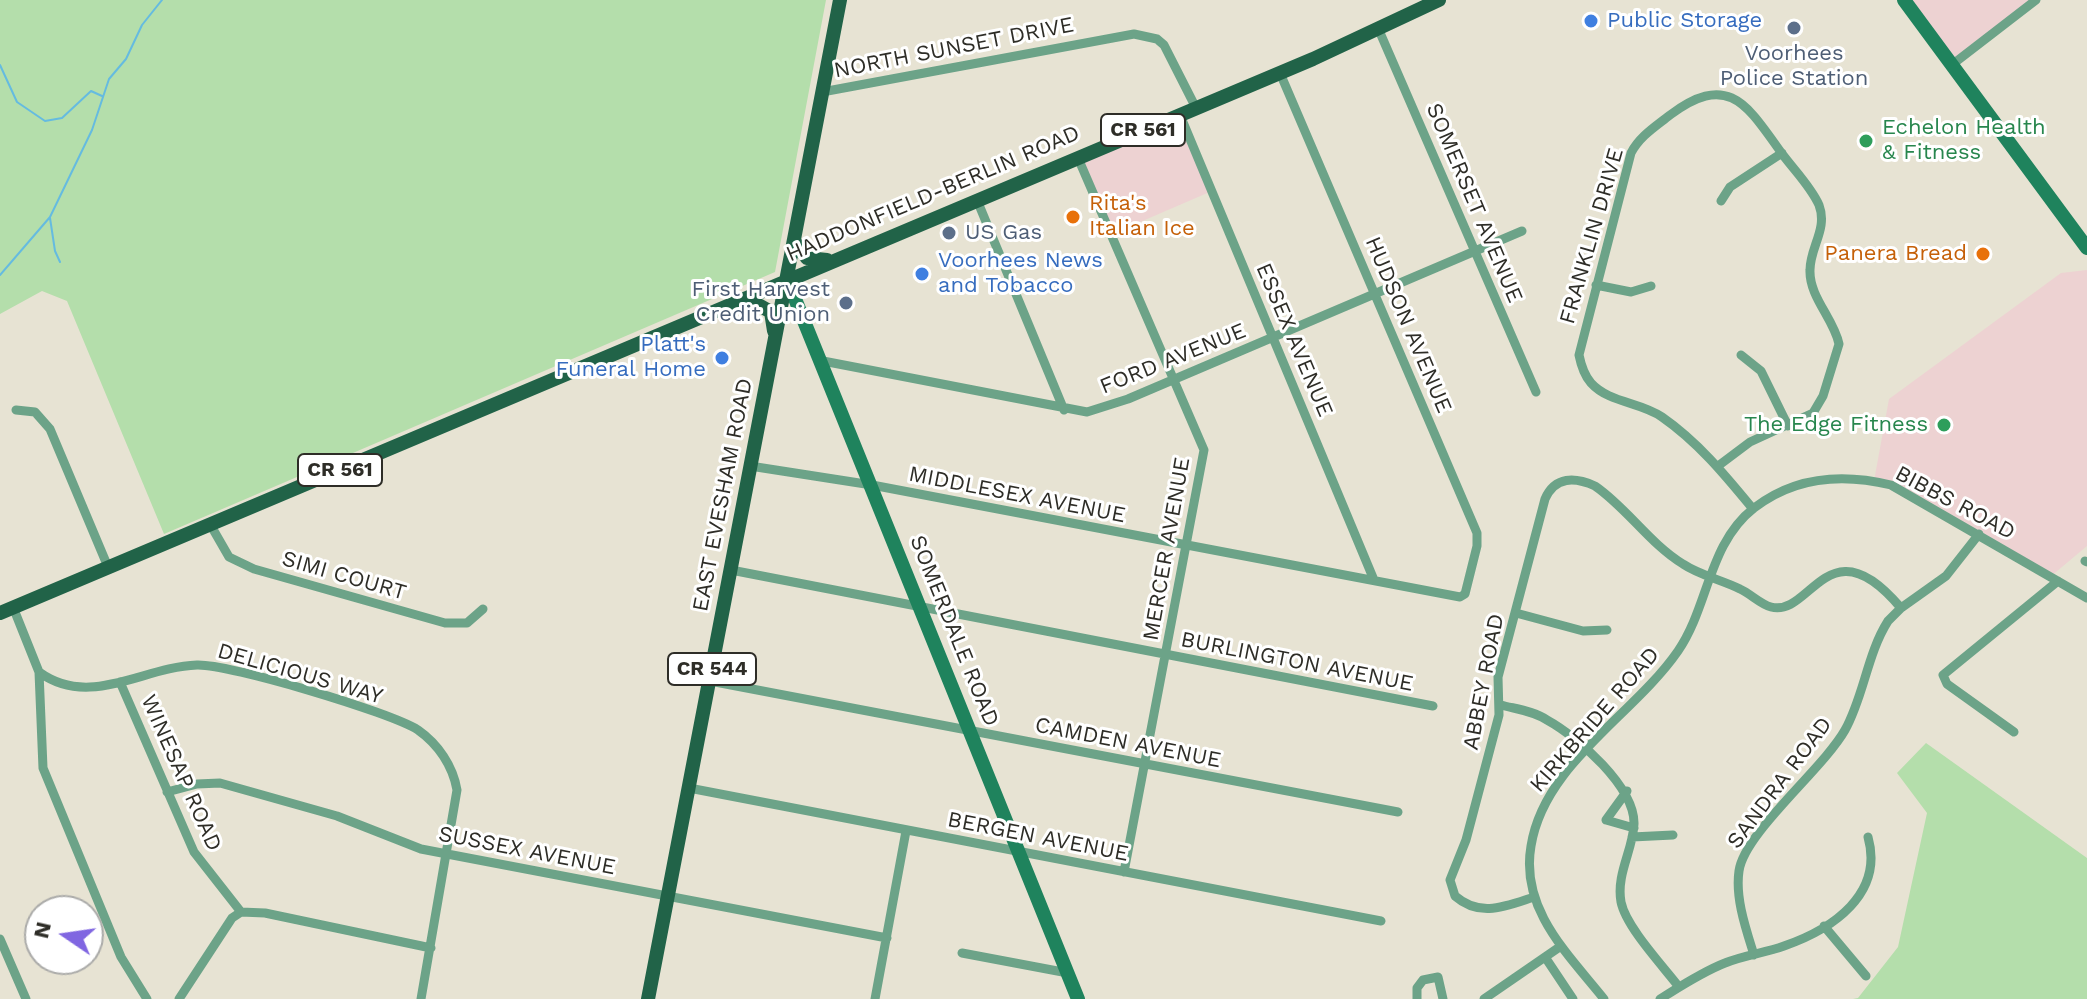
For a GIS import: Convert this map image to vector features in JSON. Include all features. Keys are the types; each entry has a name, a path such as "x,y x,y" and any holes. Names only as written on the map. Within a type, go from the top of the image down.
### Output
{"main road":[{"name":"EAST EVESHAM ROAD","path":"648,999 840,0"},
{"name":"HADDONFIELD-BERLIN ROAD","path":"6,610 1280,73 1439,0"},
{"path":"1904,0 2087,248"},
{"path":"794,241 807,258 831,261"},
{"name":"SOMERDALE ROAD","path":"787,279 823,361 1078,999"},
{"path":"737,301 748,299 771,312 775,340"}],"street":[{"path":"1953,64 2036,0"},
{"name":"SOMERSET AVENUE","path":"1378,28 1536,392"},
{"name":"NORTH SUNSET DRIVE","path":"822,92 1134,34 1157,39 1164,45 1196,108"},
{"name":"HUDSON AVENUE","path":"1280,73 1477,533 1477,546 1465,594"},
{"name":"FRANKLIN DRIVE","path":"1718,466 1750,442 1806,419 1818,407 1839,344 1811,283 1810,270 1822,224 1820,208 1782,153 1739,100 1712,93 1691,100 1645,134 1631,153 1581,345 1585,374 1606,394 1636,403 1662,416 1718,466 1753,509"},
{"name":"ESSEX AVENUE","path":"1180,115 1374,580"},
{"path":"1721,201 1730,187 1782,153"},
{"name":"MERCER AVENUE","path":"1078,158 1204,450 1124,872"},
{"path":"977,200 1064,410"},
{"name":"FORD AVENUE","path":"823,361 1064,410 1099,409 1522,231"},
{"path":"1596,285 1631,292 1651,286"},
{"path":"1741,355 1761,371 1788,426"},
{"path":"16,410 35,412 50,429 108,567"},
{"name":"MIDDLESEX AVENUE","path":"750,466 872,485 1460,597 1465,594"},
{"name":"BIBBS ROAD","path":"1753,509 1804,482 1858,478 1902,490 2087,598"},
{"name":"ABBEY ROAD","path":"1534,897 1498,909 1479,908 1455,896 1450,880 1466,840 1501,705 1498,677 1545,499 1552,487 1568,480 1595,486 1683,564 1710,575"},
{"name":"KIRKBRIDE ROAD","path":"1604,999 1561,946 1543,919 1534,897 1530,847 1537,819 1551,792 1678,651 1733,529 1753,509"},
{"name":"SIMI COURT","path":"210,524 229,557 254,569 445,623 467,623 483,609"},
{"name":"SANDRA ROAD","path":"1754,955 1738,882 1741,860 1764,828 1829,756 1847,728 1882,631 1901,608 1946,576 1979,534"},
{"name":"BURLINGTON AVENUE","path":"731,570 1433,706"},
{"path":"1710,575 1778,608 1787,607 1832,574 1855,573 1880,583 1901,608"},
{"path":"2014,732 1947,684 1943,675 2058,581"},
{"path":"6,610 39,672 43,768 121,957 147,999"},
{"path":"1516,613 1583,631 1607,630"},
{"name":"DELICIOUS WAY","path":"39,672 67,687 100,688 174,667 210,666 406,723 436,746 455,777 456,802 421,999"},
{"name":"CAMDEN AVENUE","path":"710,681 1398,812"},
{"name":"WINESAP ROAD","path":"120,682 200,862 241,912"},
{"path":"1501,705 1548,720 1627,791 1633,833 1623,864 1621,903 1631,922 1679,987"},
{"name":"SUSSEX AVENUE","path":"167,792 207,783 235,787 337,816 421,849 887,938"},
{"name":"BERGEN AVENUE","path":"689,788 1381,921"},
{"path":"1627,791 1606,820 1633,833 1673,835"},
{"path":"875,999 906,831"},
{"path":"1660,999 1727,962 1785,946 1824,926 1857,900 1868,885 1873,863 1868,837"},
{"path":"179,999 232,918 241,912 265,913 431,948"},
{"path":"1824,926 1866,976"},
{"path":"0,939 26,999"},
{"path":"1484,999 1561,946"},
{"path":"962,953 1068,973"},
{"path":"1545,957 1573,999"},
{"path":"1417,999 1417,988 1423,980 1438,977 1443,999"}],"shaded area":[{"path":"1904,0 2036,0 1953,64"},
{"path":"1180,115 1212,191 1110,235 1078,158"},
{"path":"2087,270 2087,546 2050,577 1874,481 1889,399 2061,273"}],"green space":[{"path":"0,0 826,0 775,272 164,534 67,301 42,291 0,314"},
{"path":"1926,743 2087,858 2087,999 1853,999 1858,998 1898,947 1927,813 1897,773"}],"waterway":[{"path":"0,275 50,217 92,130 109,79 126,59 142,25 162,0"},
{"path":"0,65 17,102 45,121 62,118 91,91 102,96"},
{"path":"50,218 55,251 60,262"}],"place":[{"name":"Public Storage","path":"1591,21"},
{"name":"Voorhees Police Station","path":"1794,28"},
{"name":"Echelon Health & Fitness","path":"1866,141"},
{"name":"Rita's Italian Ice","path":"1073,217"},
{"name":"US Gas","path":"949,233"},
{"name":"Panera Bread","path":"1983,254"},
{"name":"Voorhees News and Tobacco","path":"922,274"},
{"name":"First Harvest Credit Union","path":"846,303"},
{"name":"Platt's Funeral Home","path":"722,358"},
{"name":"The Edge Fitness","path":"1944,425"}]}
